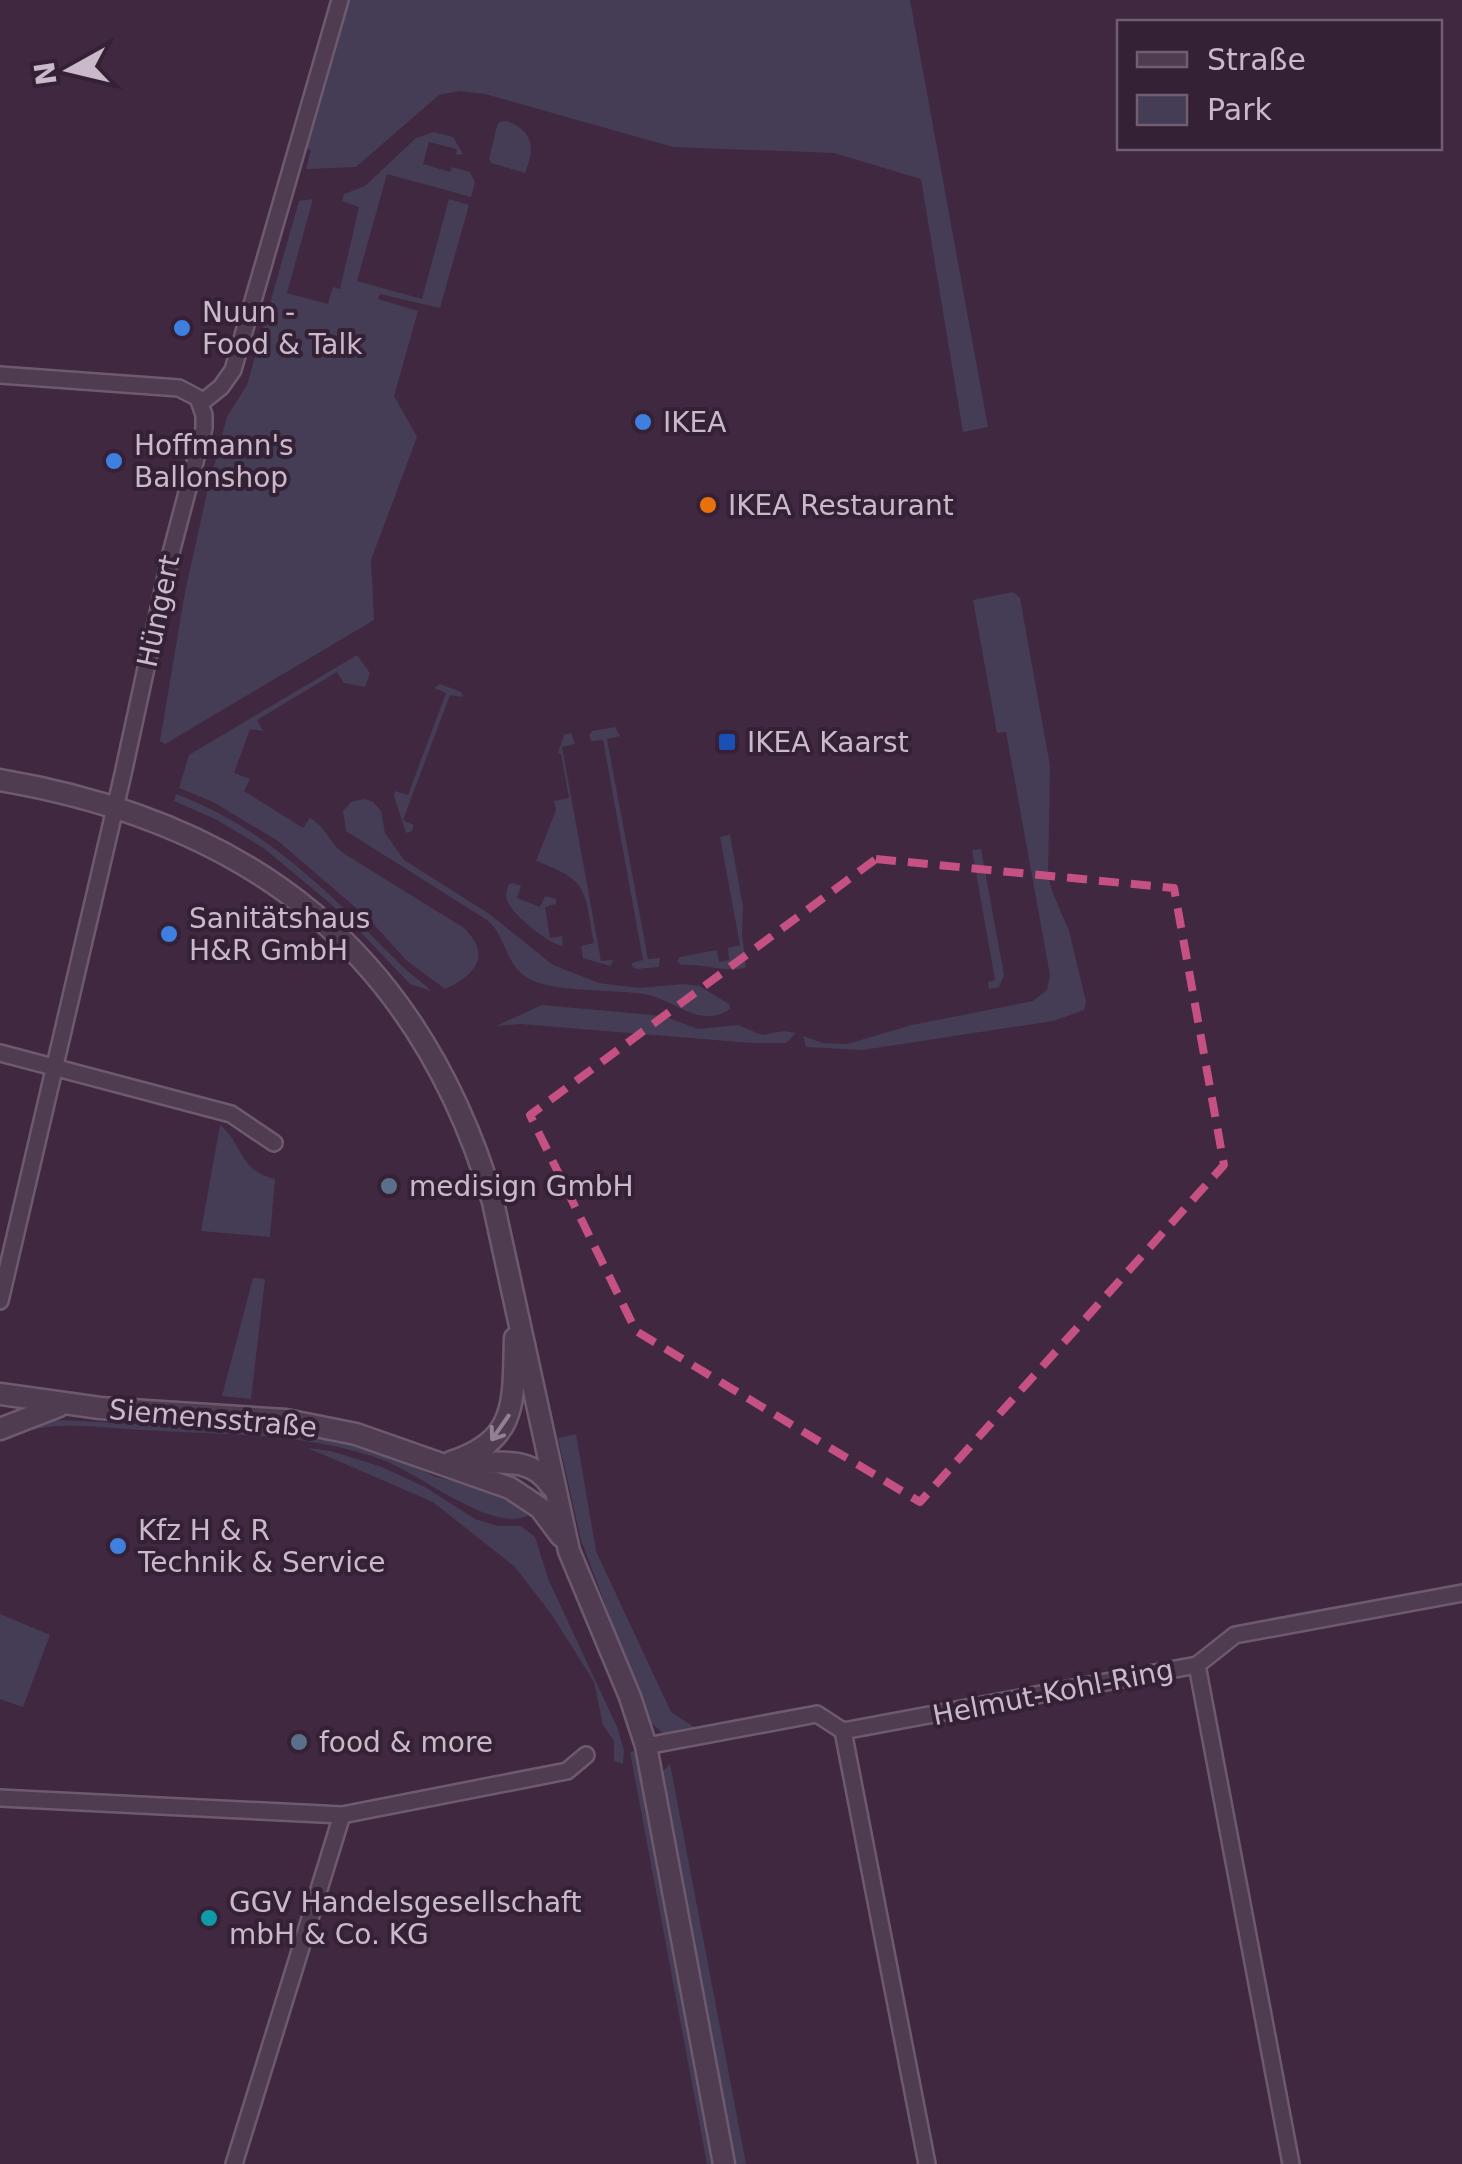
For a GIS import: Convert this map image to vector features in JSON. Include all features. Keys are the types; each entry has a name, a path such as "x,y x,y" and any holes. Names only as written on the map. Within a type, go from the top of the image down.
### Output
{"street":[{"path":"0,374 180,388 201,403 221,387 233,370 340,0"},
{"name":"Hüngert","path":"0,1301 116,808 171,553 204,428 201,403"},
{"path":"0,780 116,808 195,838 265,876 338,934 396,998 442,1070 478,1152 516,1301 569,1550 630,1697 646,1746 724,2164"},
{"path":"0,1053 231,1114 274,1142"},
{"path":"453,1467 486,1446 508,1419 513,1402 516,1301"},
{"name":"Siemensstraße","path":"0,1394 66,1404 299,1422 356,1434 510,1488 549,1518 569,1550"},
{"path":"0,1429 66,1404"},
{"name":"Siemensstraße","path":"453,1467 522,1463 544,1474 554,1490"},
{"path":"1196,1665 1234,1635 1462,1593"},
{"name":"Helmut-Kohl-Ring","path":"844,1730 1196,1665 1291,2164"},
{"path":"646,1746 817,1714 844,1730 928,2164"},
{"path":"0,1798 342,1815 567,1771 586,1755"},
{"path":"234,2164 342,1815"}],"highlighted area":[{"path":"876,859 1174,888 1224,1165 920,1502 636,1331 530,1115"}],"green space":[{"path":"346,0 910,0 988,427 963,432 921,179 834,153 673,147 485,94 459,91 439,95 356,167 306,169 311,150 304,148"},
{"path":"507,121 523,130 530,141 525,173 491,163 489,159 497,126"},
{"path":"434,132 453,137 463,154 456,155 457,149 429,142 423,164 450,172 452,167 470,172 475,182 471,197 387,174 357,281 422,299 449,199 469,205 440,308 380,294 378,299 418,311 394,396 417,437 371,560 374,620 165,744 160,741 185,592 209,484 227,417 247,385 299,201 313,199 287,293 328,304 333,287 340,289 359,207 342,201 344,194 365,186 416,138"},
{"path":"1013,592 1020,598 1050,766 1048,876 1069,931 1086,1002 1084,1010 1053,1021 863,1050 806,1047 803,1036 823,1043 847,1044 912,1025 1033,1001 1047,990 1050,975 1006,732 997,733 973,600"},
{"path":"357,655 370,673 365,687 344,683 337,672 257,720 263,731 250,729 234,773 250,779 244,791 303,828 310,818 343,853 464,928 477,948 476,964 464,978 445,989 406,960 369,919 278,841 213,802 179,788 189,755"},
{"path":"440,684 461,692 463,697 450,695 403,820 414,825 406,833 395,791 408,795 446,693 434,688"},
{"path":"615,727 620,736 607,739 648,959 660,958 659,967 632,966 643,960 603,740 591,741 589,735"},
{"path":"571,733 575,744 562,747 601,961 614,960 610,966 583,958 581,946 594,943 582,890 566,875 536,861 556,810 554,801 569,798 558,753 564,735"},
{"path":"176,794 209,808 270,845 431,991 410,984 345,916 265,849 217,820 174,801"},
{"path":"364,799 381,811 385,833 404,860 488,913 553,965 599,983 639,988 699,986 729,1004 730,1009 720,1014 699,1015 649,995 551,986 526,977 513,964 487,920 346,831 343,811 351,802"},
{"path":"730,835 743,907 746,967 681,965 677,961 680,957 717,950 719,962 729,960 728,948 740,945 720,837"},
{"path":"981,849 1004,975 999,987 989,989 988,982 995,980 972,850"},
{"path":"513,883 521,886 517,898 540,907 545,896 556,899 556,904 545,907 550,938 562,936 563,946 541,935 510,906 506,894"},
{"path":"542,1005 663,1016 698,1029 738,1025 762,1035 796,1033 786,1043 751,1043 520,1024 496,1026"},
{"path":"220,1125 254,1170 275,1179 270,1237 201,1231"},
{"path":"253,1278 265,1279 251,1399 222,1396"},
{"path":"59,1420 280,1431 332,1438 394,1457 436,1477 490,1489 528,1508 527,1516 495,1516 383,1460 324,1444 264,1436 81,1426 21,1433 18,1429"},
{"path":"576,1434 596,1551 671,1712 697,1729 665,1735 649,1721 581,1540 558,1438"},
{"path":"308,1448 382,1467 425,1487 475,1519 498,1526 521,1526 535,1537 549,1581 617,1727 624,1750 623,1764 614,1761 614,1741 603,1725 594,1682 552,1615 515,1567 433,1502"},
{"path":"0,1614 50,1635 23,1707 0,1699"},
{"path":"634,1751 715,2164 707,2164 630,1752"},
{"path":"670,1764 746,2164 733,2164 660,1774"}],"place":[{"name":"Nuun - Food & Talk","path":"182,328"},
{"name":"IKEA","path":"643,422"},
{"name":"Hoffmann's Ballonshop","path":"114,461"},
{"name":"IKEA Restaurant","path":"708,505"},
{"name":"IKEA Kaarst","path":"727,742"},
{"name":"Sanitätshaus H&R GmbH","path":"169,934"},
{"name":"medisign GmbH","path":"389,1186"},
{"name":"Kfz H & R Technik & Service","path":"118,1546"},
{"name":"food & more","path":"299,1742"},
{"name":"GGV Handelsgesellschaft mbH & Co. KG","path":"209,1918"}]}
